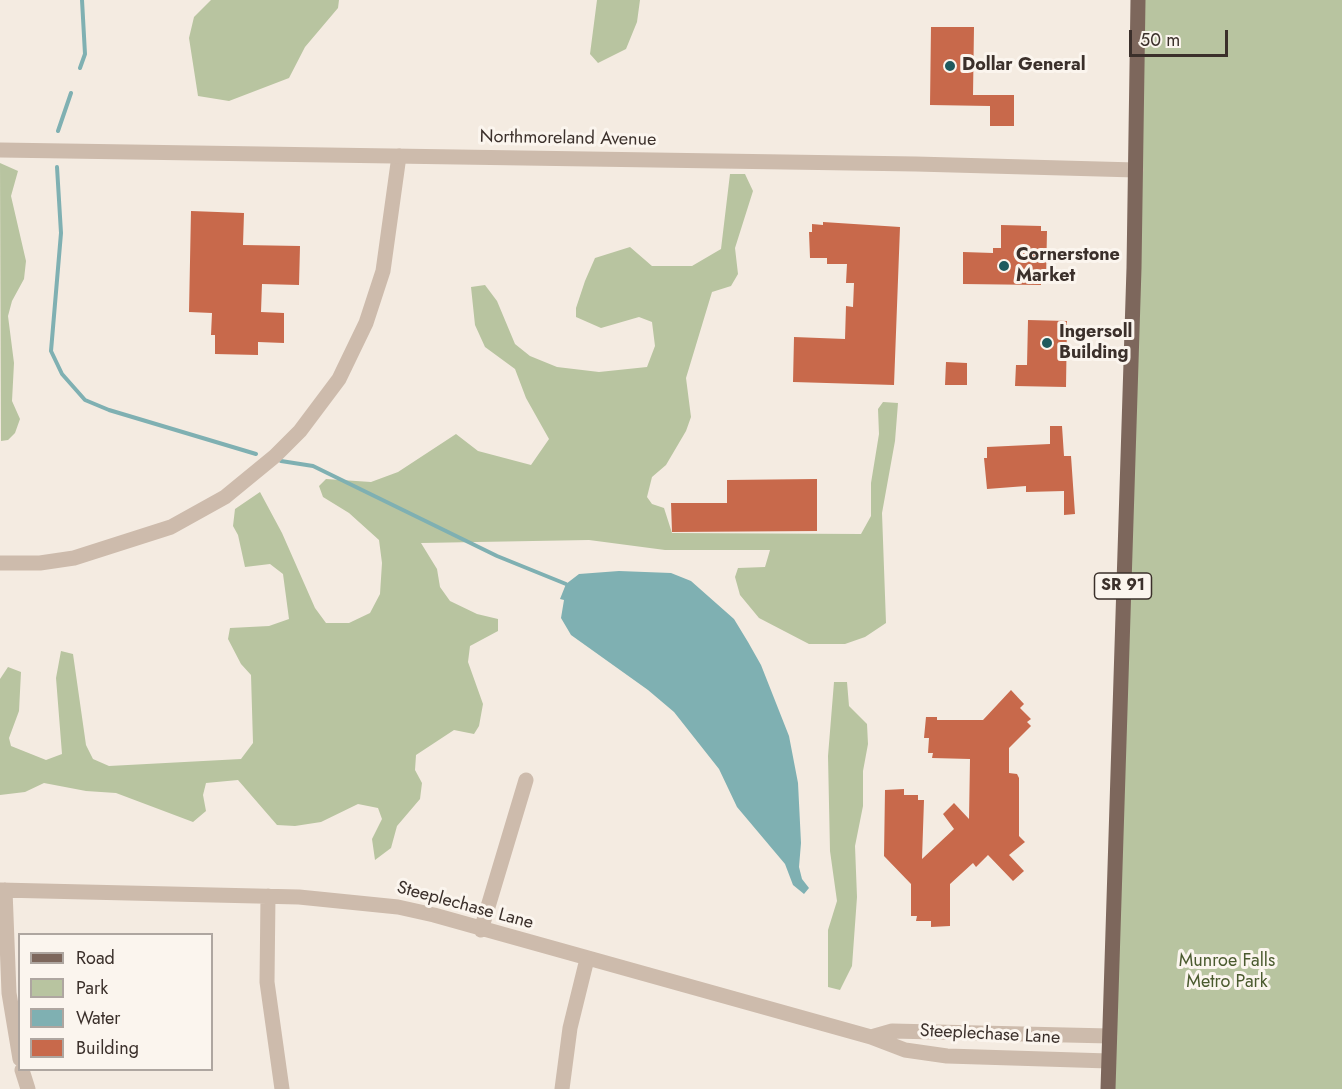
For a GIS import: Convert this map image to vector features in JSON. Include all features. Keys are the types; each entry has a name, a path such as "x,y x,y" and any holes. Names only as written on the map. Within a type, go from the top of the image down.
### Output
{"main road":[{"name":"SR 91","path":"1108,1089 1136,170 1138,0"}],"street":[{"name":"Northmoreland Avenue","path":"0,150 915,164 1136,170"},
{"path":"0,563 40,563 75,558 171,527 225,497 275,456 300,431 339,379 366,323 382,271 399,156"},
{"path":"481,930 526,780"},
{"path":"3,890 9,993 18,1047"},
{"name":"Steeplechase Lane","path":"3,890 338,899 398,907 871,1037 905,1050 947,1056 1109,1061"},
{"path":"268,896 267,982 282,1089"},
{"path":"562,1089 570,1028 587,959"},
{"name":"Steeplechase Lane","path":"871,1037 892,1031 1110,1036"},
{"path":"22,1071 28,1089"}],"green space":[{"path":"211,0 339,0 338,8 305,47 289,78 229,101 198,96 189,38 194,17"},
{"path":"597,0 640,0 637,22 626,49 598,63 590,54"},
{"name":"Munroe Falls Metro Park","path":"1138,0 1342,0 1342,1089 1108,1089"},
{"path":"0,163 18,171 11,196 26,261 24,279 12,301 8,316 14,363 12,401 20,419 15,433 8,440 1,441"},
{"path":"730,174 745,174 753,191 735,248 738,274 731,286 712,292 686,378 691,417 686,431 666,465 652,477 647,497 652,504 664,508 672,533 861,534 871,516 871,483 879,434 878,409 883,402 898,403 895,441 882,513 886,623 865,637 845,644 809,644 759,618 740,595 735,577 738,568 765,567 770,550 665,550 589,540 421,543 437,569 440,587 450,601 477,614 498,619 498,631 470,646 468,662 483,704 479,726 474,734 454,730 416,755 415,770 422,783 420,799 397,826 391,848 375,860 372,839 382,819 378,808 358,804 321,822 295,826 277,825 238,780 206,783 203,795 206,811 193,822 116,793 86,791 44,783 25,792 0,795 0,679 8,667 21,672 19,711 9,738 11,746 46,760 62,754 56,678 61,651 73,654 86,745 93,759 109,766 241,759 253,743 251,675 241,664 228,639 230,628 269,626 289,619 283,574 270,564 245,567 238,535 233,526 235,509 260,492 282,533 315,608 326,623 349,623 370,613 380,594 382,563 379,540 349,513 323,497 319,486 326,479 371,482 398,472 456,434 478,451 531,465 549,439 526,398 515,369 485,347 475,325 471,287 485,285 497,301 515,344 530,356 557,367 599,372 647,367 655,346 652,322 639,317 601,328 576,317 576,308 585,281 595,258 630,247 652,266 692,266 721,249"},
{"path":"834,682 847,682 849,706 867,724 868,744 863,771 863,806 855,846 857,897 852,966 840,990 828,987 828,930 837,901 830,851 828,756"}],"water":[{"path":"619,571 671,573 691,581 734,619 748,642 761,665 789,736 798,783 801,843 799,867 802,879 809,888 804,894 793,885 785,864 737,807 719,769 674,712 648,690 571,635 561,618 564,600 560,599 566,584 579,574"}],"building":[{"path":"931,27 974,27 973,95 1014,95 1014,126 990,126 990,106 930,105"},
{"path":"191,211 244,213 243,245 300,246 299,285 262,284 261,312 284,313 284,343 258,342 258,355 215,354 215,335 211,335 212,313 189,312"},
{"path":"823,222 900,227 894,385 793,382 794,337 845,339 846,306 853,307 854,283 846,283 847,264 827,264 827,258 810,258 809,232 812,232 812,224 823,225"},
{"name":"Cornerstone Market","path":"1001,225 1041,226 1041,231 1047,231 1046,279 1041,279 1041,285 963,284 963,252 993,253 993,248 1001,248"},
{"name":"Ingersoll Building","path":"1028,320 1067,321 1066,387 1015,386 1016,365 1027,365"},
{"path":"946,362 967,363 967,385 945,385"},
{"path":"1050,426 1062,426 1064,456 1071,456 1075,514 1064,515 1064,491 1026,492 1026,486 987,489 984,458 987,458 987,447 1050,444"},
{"path":"817,479 817,531 672,532 671,503 727,503 727,480"},
{"path":"1011,690 1024,704 1020,708 1031,719 1027,722 1031,726 1009,748 1009,773 1017,774 1019,778 1019,836 1025,842 1009,855 1024,871 1013,881 988,855 976,867 973,863 950,884 950,926 931,927 931,921 916,921 917,916 911,916 911,884 884,856 885,790 904,789 904,795 918,795 918,800 924,800 922,859 954,829 943,814 954,803 969,819 970,759 932,758 933,753 928,753 929,738 924,738 926,717 937,717 937,720 983,720"}],"waterway":[{"path":"80,68 85,54 82,0"},
{"path":"58,131 71,93"},
{"path":"57,167 61,233 51,351 62,374 85,400 109,410 256,454"},
{"path":"281,461 313,466 497,556 566,584"}],"place":[{"name":"Dollar General","path":"950,66"},
{"name":"Cornerstone Market","path":"1004,266"},
{"name":"Ingersoll Building","path":"1047,343"}]}
